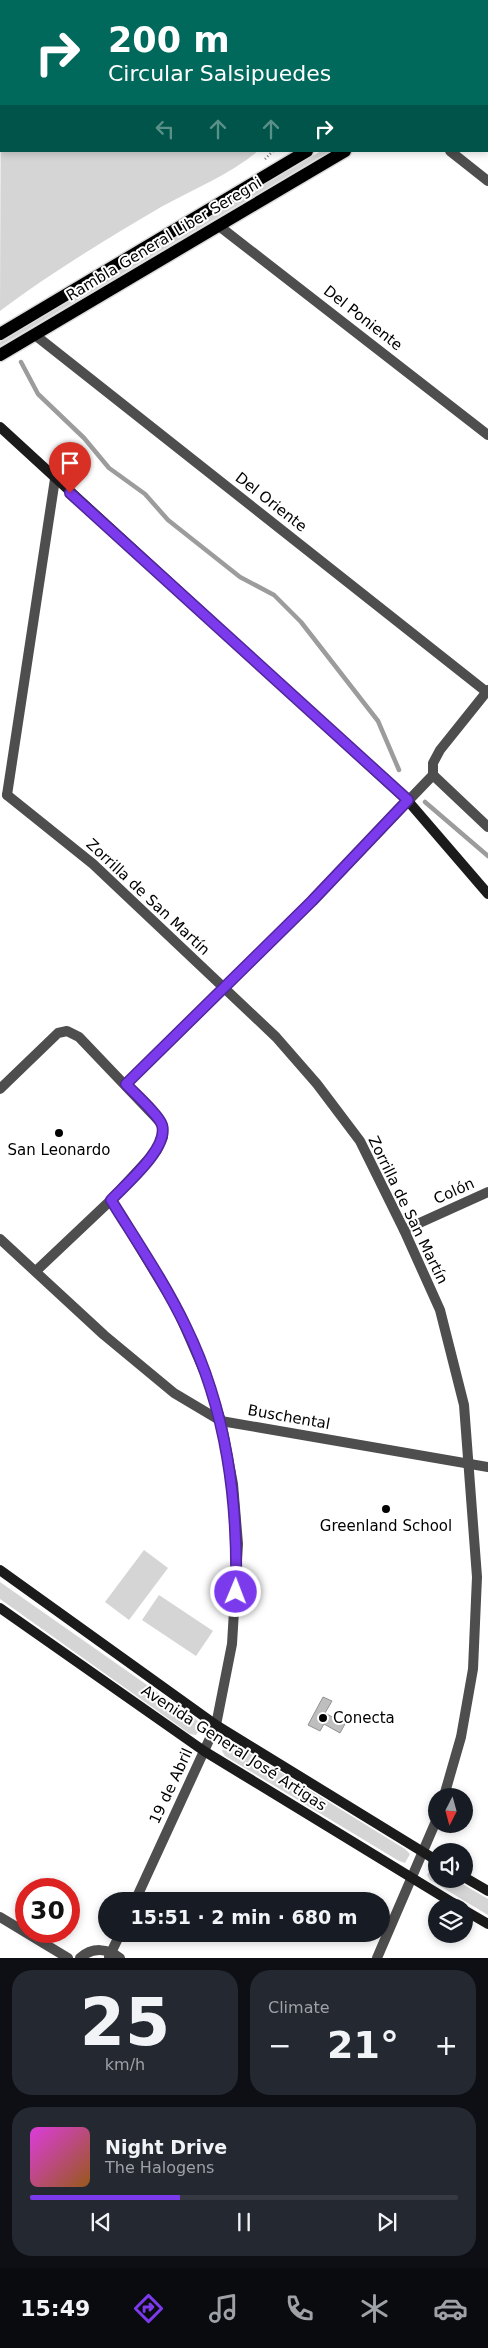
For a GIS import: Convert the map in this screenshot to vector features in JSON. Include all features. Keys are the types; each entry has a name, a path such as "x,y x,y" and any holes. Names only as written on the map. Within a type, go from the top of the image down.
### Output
{"main road":[{"name":"Rambla General Liber Seregni","path":"0,334 304,152"},
{"name":"Rambla General Liber Seregni","path":"0,355 343,152"}],"street":[{"path":"451,152 488,181"},
{"name":"Del Poniente","path":"219,226 488,435"},
{"name":"Del Oriente","path":"34,335 487,692"},
{"path":"0,427 408,800 488,894"},
{"name":"Zorrilla de San Martín","path":"56,479 4,797 93,864 276,1037 317,1084 360,1141 404,1230 440,1310 464,1405 470,1464 477,1578 473,1669 461,1738 446,1788"},
{"path":"126,1084 312,901 433,775 433,763 440,750 487,692"},
{"path":"433,775 488,827"},
{"path":"0,1089 58,1033 67,1031 79,1037 126,1084 162,1124 163,1137 157,1150 111,1200 36,1271"},
{"name":"Colón","path":"404,1230 488,1192"},
{"name":"19 de Abril","path":"111,1200 187,1329 222,1421 233,1484 238,1544 232,1644 216,1725 139,1892"},
{"name":"Buschental","path":"0,1239 104,1334 174,1393 222,1421 488,1467"},
{"name":"Avenida General José Artigas","path":"0,1570 216,1725 428,1855"},
{"name":"Avenida General José Artigas","path":"0,1608 204,1750 444,1898"},
{"path":"376,1958 432,1833"},
{"path":"473,1882 488,1891"},
{"path":"473,1915 488,1924"},
{"path":"0,1917 68,1958"},
{"path":"80,1958 92,1951 114,1956 118,1942"}],"shaded area":[{"path":"1,152 257,152 223,175 161,207 58,270 0,311"},
{"path":"319,152 328,152 0,346 0,342"},
{"path":"144,1550 168,1568 129,1620 105,1602"},
{"path":"0,1582 197,1720 201,1727 196,1735 190,1734 0,1599"},
{"path":"159,1595 213,1631 196,1656 142,1620"},
{"path":"227,1743 233,1743 405,1849 410,1854 405,1863 225,1756 222,1751"},
{"path":"443,1888 469,1888 488,1899 488,1915 473,1906 473,1898 460,1898"}],"building":[{"name":"Conecta","path":"323,1697 332,1701 325,1713 345,1724 340,1733 324,1724 320,1731 308,1725"}],"waterway":[{"path":"21,362 38,394 84,438 109,468 145,494 168,520 240,577 274,595 301,622 378,721 399,770"},
{"path":"425,802 488,856"}],"place":[{"name":"San Leonardo","path":"59,1133"},
{"name":"Greenland School","path":"386,1509"},
{"name":"Conecta","path":"323,1718"}],"route":[{"path":"70,493 276,678 408,800 312,901 126,1084 162,1124 163,1137 157,1150 111,1200 177,1309 207,1378 222,1421 233,1484 238,1544 236,1592"}]}
